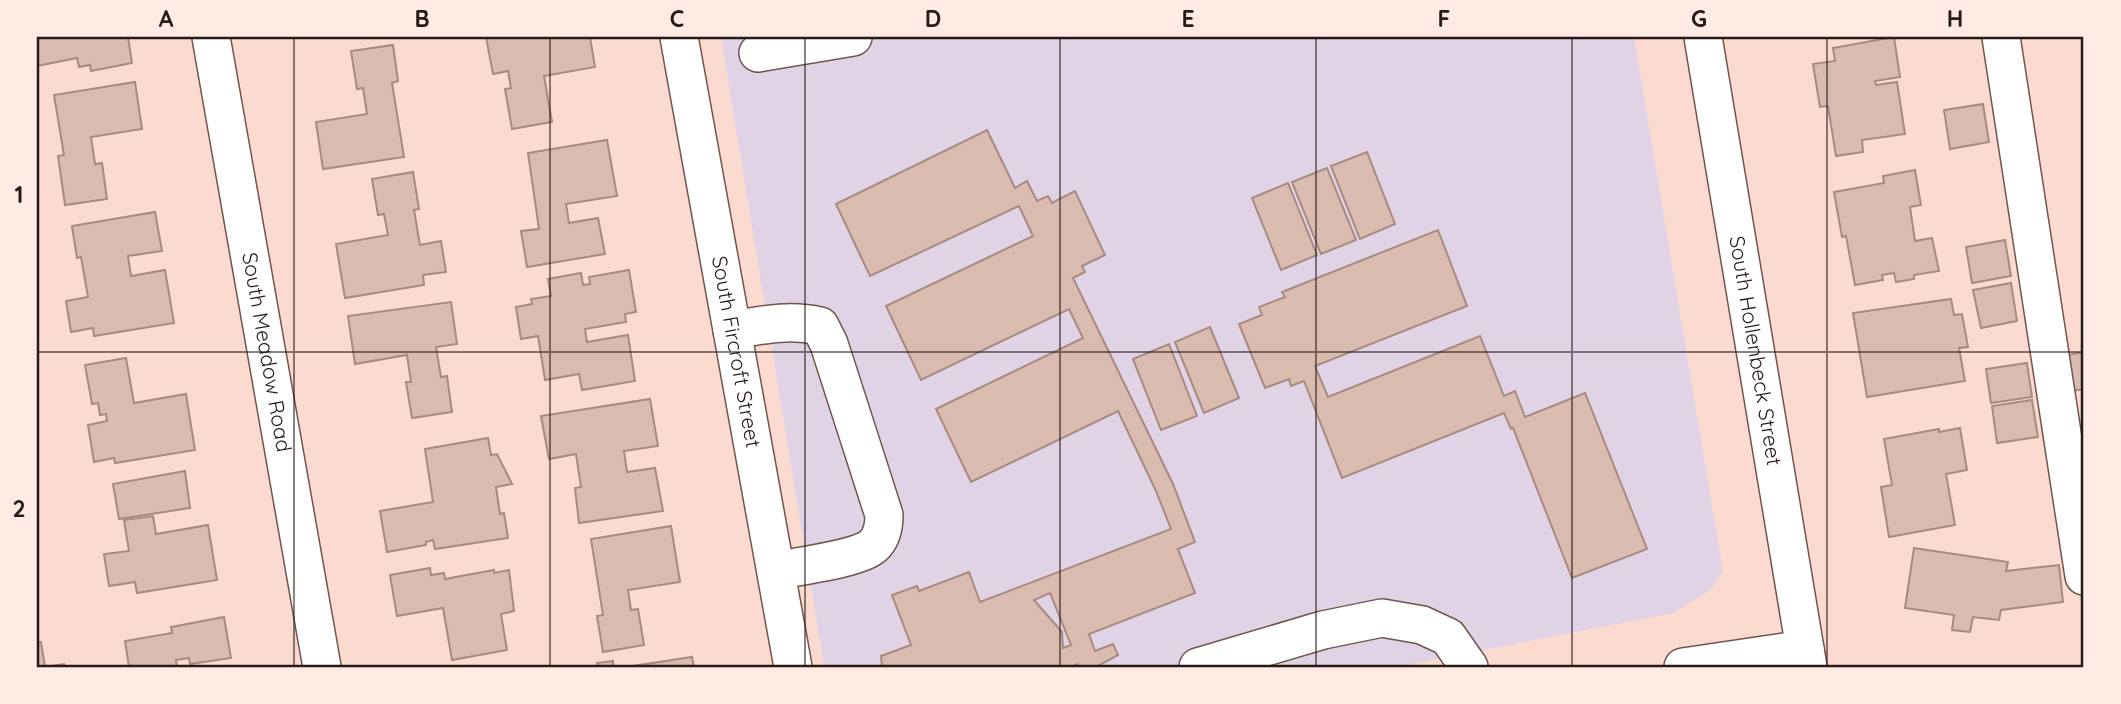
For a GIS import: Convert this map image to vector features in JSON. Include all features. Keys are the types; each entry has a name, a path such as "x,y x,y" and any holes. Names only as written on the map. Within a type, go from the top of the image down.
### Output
{"street":[{"name":"South Meadow Road","path":"211,37 322,667"},
{"name":"South Fircroft Street","path":"680,37 793,667"},
{"path":"758,52 853,37"},
{"name":"South Hollenbeck Street","path":"1703,37 1806,658"},
{"path":"2001,37 2084,576"},
{"path":"732,330 778,322 802,322 820,326 830,344 884,515 883,530 873,546 849,556 776,571"},
{"path":"1198,667 1323,630 1382,618 1422,625 1448,637 1469,667"},
{"path":"1683,667 1806,658"}],"shaded area":[{"path":"721,37 1634,37 1723,572 1710,590 1673,613 1396,667 824,667"}],"building":[{"path":"37,37 128,37 132,63 91,71 90,65 79,67 77,58 37,66"},
{"path":"486,37 590,37 595,67 544,76 552,122 512,129 505,89 511,88 508,71 493,74"},
{"path":"1894,37 1900,77 1875,81 1876,85 1897,82 1905,134 1862,140 1863,152 1836,156 1828,106 1820,107 1813,64 1835,61 1833,48"},
{"path":"393,45 398,81 392,83 404,157 323,169 316,122 367,114 363,88 357,89 351,51"},
{"path":"135,82 142,129 91,137 95,164 102,163 107,199 65,205 58,156 64,155 54,95"},
{"path":"1983,104 1989,142 1950,149 1944,110"},
{"path":"987,130 1015,188 1027,181 1037,201 1048,196 1052,203 1075,191 1105,255 1082,266 1085,272 1073,278 1173,484 1195,542 1178,549 1195,593 1089,634 1095,651 1113,644 1118,655 1096,667 1079,667 1078,664 1071,667 882,667 881,656 911,645 892,595 917,586 919,591 969,572 980,602 1171,529 1118,411 971,482 936,409 1083,338 1069,309 921,380 886,306 1033,236 1019,206 870,276 836,204","holes":["1050,593 1071,645 1063,648 1062,632 1034,600"]},
{"path":"607,140 617,196 566,204 569,223 598,218 605,254 527,267 521,231 539,229 528,153"},
{"path":"1367,152 1395,224 1360,239 1331,166"},
{"path":"1327,168 1356,240 1321,254 1292,182"},
{"path":"1915,170 1921,205 1910,207 1915,241 1932,238 1939,271 1914,275 1914,279 1896,282 1894,273 1882,275 1883,280 1855,285 1846,236 1842,237 1834,192 1884,183 1883,176"},
{"path":"413,172 419,209 414,210 420,245 441,241 446,272 423,275 424,285 345,298 336,244 388,235 384,214 378,215 372,179"},
{"path":"1288,183 1317,255 1281,270 1252,198"},
{"path":"155,212 162,251 128,256 131,276 165,270 174,323 94,336 93,328 71,332 66,301 88,297 81,257 77,258 72,226"},
{"path":"1438,230 1467,306 1315,366 1328,397 1480,336 1504,396 1515,391 1525,417 1585,393 1647,549 1572,578 1513,428 1511,429 1504,413 1342,478 1304,381 1291,386 1289,379 1265,388 1239,324 1262,315 1259,307 1285,297 1282,292"},
{"path":"2005,240 2011,276 1972,283 1966,247"},
{"path":"629,270 636,312 625,314 626,322 585,329 587,342 628,335 635,381 582,390 579,374 545,380 538,336 521,339 516,307 532,304 531,299 551,296 548,279 581,273 583,285 590,284 589,277"},
{"path":"2011,283 2017,321 1981,328 1973,290"},
{"path":"1951,299 1954,315 1962,314 1968,347 1959,348 1965,381 1867,397 1853,313"},
{"path":"451,302 457,344 436,347 441,377 447,376 452,412 412,418 406,382 411,382 407,355 355,364 348,316"},
{"path":"1210,327 1239,398 1204,413 1175,342"},
{"path":"1169,344 1197,416 1161,430 1133,359"},
{"path":"2084,352 2084,389 2073,391 2067,355"},
{"path":"126,358 134,403 186,394 195,450 115,463 114,458 94,462 88,425 107,421 106,414 100,415 98,403 92,404 85,365"},
{"path":"2027,363 2032,397 1991,403 1986,369"},
{"path":"650,399 658,446 624,451 627,472 655,468 663,511 579,523 575,488 581,487 576,454 549,459 541,416"},
{"path":"2032,400 2038,437 1997,443 1992,406"},
{"path":"1960,428 1967,470 1946,474 1955,525 1889,537 1881,487 1892,485 1884,439"},
{"path":"488,438 491,455 497,454 512,484 496,487 500,514 504,513 508,538 435,549 433,540 426,542 426,545 387,552 380,511 433,502 425,449"},
{"path":"185,471 190,508 119,519 113,484"},
{"path":"153,516 156,534 208,525 217,580 137,593 135,582 109,586 104,554 129,551 124,520"},
{"path":"671,526 680,582 628,590 631,610 638,609 644,645 603,652 597,616 603,615 591,539"},
{"path":"1914,548 2008,562 2006,571 2059,565 2063,602 2001,610 1999,620 1973,617 1970,632 1952,630 1954,615 1905,608"},
{"path":"430,568 431,575 444,573 445,579 509,570 514,611 501,614 507,650 452,660 443,608 397,616 390,575"},
{"path":"224,617 231,658 190,664 189,658 176,660 177,667 129,667 125,641 172,633 171,627"},
{"path":"37,642 41,642 45,667 37,667"},
{"path":"692,657 694,667 626,667"},
{"path":"613,661 613,667 598,667 597,663"}]}
